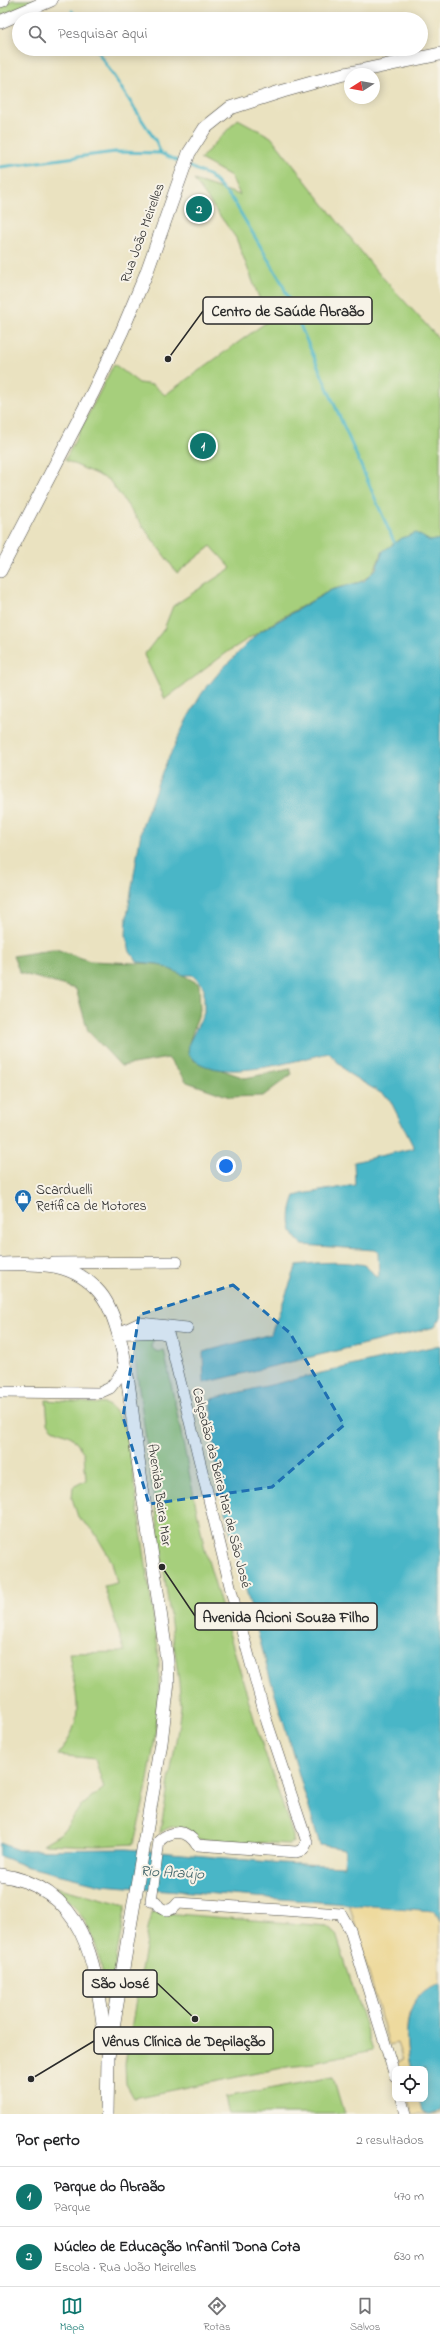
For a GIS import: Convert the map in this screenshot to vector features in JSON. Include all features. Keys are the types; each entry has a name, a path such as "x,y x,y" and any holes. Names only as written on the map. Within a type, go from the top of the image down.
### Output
{"main road":[{"path":"23,12 51,0"},
{"path":"0,22 12,17"},
{"name":"Rua João Meirelles","path":"0,571 4,558 90,400 122,331 146,274 189,153 205,128 230,108 333,77 440,54"},
{"path":"0,1264 47,1263"},
{"name":"Avenida Beira Mar","path":"47,1263 76,1273 89,1281 109,1304 119,1333 168,1682 161,1743 136,1899 108,2057"},
{"path":"0,1875 27,1881 56,1898 79,1926 89,1947 95,1973 108,2057 107,2114"}],"street":[{"path":"47,1263 177,1262"},
{"path":"76,1273 88,1263"},
{"path":"119,1333 140,1323 186,1328"},
{"name":"Calçadão da Beira Mar de São José","path":"119,1333 138,1334 160,1332 169,1336 234,1602 267,1722 307,1842 302,1850 296,1852 197,1845 193,1839 180,1832 166,1834 159,1841 151,1901 156,1902 162,1910 166,1911 171,1910 178,1903 341,1914 350,1930 392,2066"},
{"path":"0,1392 99,1393 114,1384 125,1369"},
{"path":"403,2102 406,2114"}],"highlighted area":[{"path":"233,1285 290,1333 344,1425 272,1487 149,1504 123,1417 139,1315"}],"green space":[{"path":"13,0 36,0 0,16 0,5"},
{"path":"238,119 271,137 375,269 440,340 440,539 383,551 372,574 360,582 331,590 281,618 229,651 165,699 144,655 164,629 173,606 231,568 211,546 177,573 109,480 65,460 114,364 139,383 153,385 165,395 268,321 236,238 194,180 240,195 231,176 200,159"},
{"path":"56,949 90,961 158,964 183,975 199,984 200,1010 189,1043 193,1060 245,1078 290,1069 292,1074 263,1096 230,1097 187,1082 168,1058 121,1066 88,1031 76,989 20,973 13,956"},
{"path":"147,1337 155,1337 151,1346 155,1351 158,1352 164,1350 205,1550 257,1729 293,1836 293,1842 289,1844 197,1839 185,1828 175,1826 170,1827 160,1833 181,1705 133,1344"},
{"path":"46,1400 106,1404 117,1415 128,1440 158,1649 159,1673 157,1723 154,1747 134,1844 99,1846 43,1844 63,1832 80,1807 104,1788 95,1759 58,1755 73,1729 76,1717 76,1694 69,1653 125,1652 104,1586 117,1583 112,1562 93,1530 78,1517 72,1498 73,1487 86,1480 84,1453 72,1437 53,1429 48,1423"},
{"path":"55,1887 126,1905 108,2003 102,1969 94,1939 79,1913 69,1900"},
{"path":"151,1912 327,1926 336,1934 373,2050 317,2061 314,2064 287,2067 134,2098 126,2084 125,2064"},
{"path":"333,2077 344,2114 229,2114 225,2097"}],"sand":[{"path":"349,1903 435,1911 440,1921 440,1984 436,1985 409,2014 407,2042 410,2066 397,2066 395,2062 403,2060 397,2043 389,2045"},
{"path":"409,2102 421,2102 425,2113 440,2111 440,2114 413,2114"}],"water":[{"path":"416,533 430,541 440,539 440,1319 435,1327 204,1383 203,1352 271,1334 297,1265 332,1262 366,1265 377,1278 379,1275 378,1252 374,1250 303,1245 294,1235 290,1223 291,1209 295,1196 355,1185 354,1162 414,1148 389,1098 349,1074 329,1053 277,1065 236,1070 217,1069 200,1064 188,1054 189,1043 204,1013 204,989 201,983 192,975 183,975 158,964 138,962 130,952 126,935 127,917 142,826 162,772 187,719 202,693 222,669 258,633 331,590 364,581 376,569 383,551 402,538"},
{"name":"Rio Araújo","path":"440,1345 440,1921 435,1911 102,1885 25,1866 0,1856 0,1843 18,1850 127,1849 281,1863 344,1866 345,1849 320,1845 269,1674 229,1527 215,1459 211,1399"},
{"path":"440,1984 440,2111 429,2114 423,2111 421,2102 428,2102 428,2066 410,2066 407,2045 407,2032 412,2007 419,1996 428,1989"}],"waterway":[{"path":"101,56 157,143 160,153 182,163"},
{"path":"0,167 115,152 160,153"},
{"path":"188,166 210,176 233,200 281,281 394,542"}],"place":[{"name":"Núcleo de Educação Infantil Dona Cota","path":"199,209"},
{"name":"Centro de Saúde Abraão","path":"168,359"},
{"name":"Parque do Abraão","path":"203,446"},
{"name":"Scarduelli Retífica de Motores","path":"23,1213"},
{"name":"Avenida Acioni Souza Filho","path":"162,1567"},
{"name":"São José","path":"195,2019"},
{"name":"Vênus Clínica de Depilação","path":"31,2079"}]}
